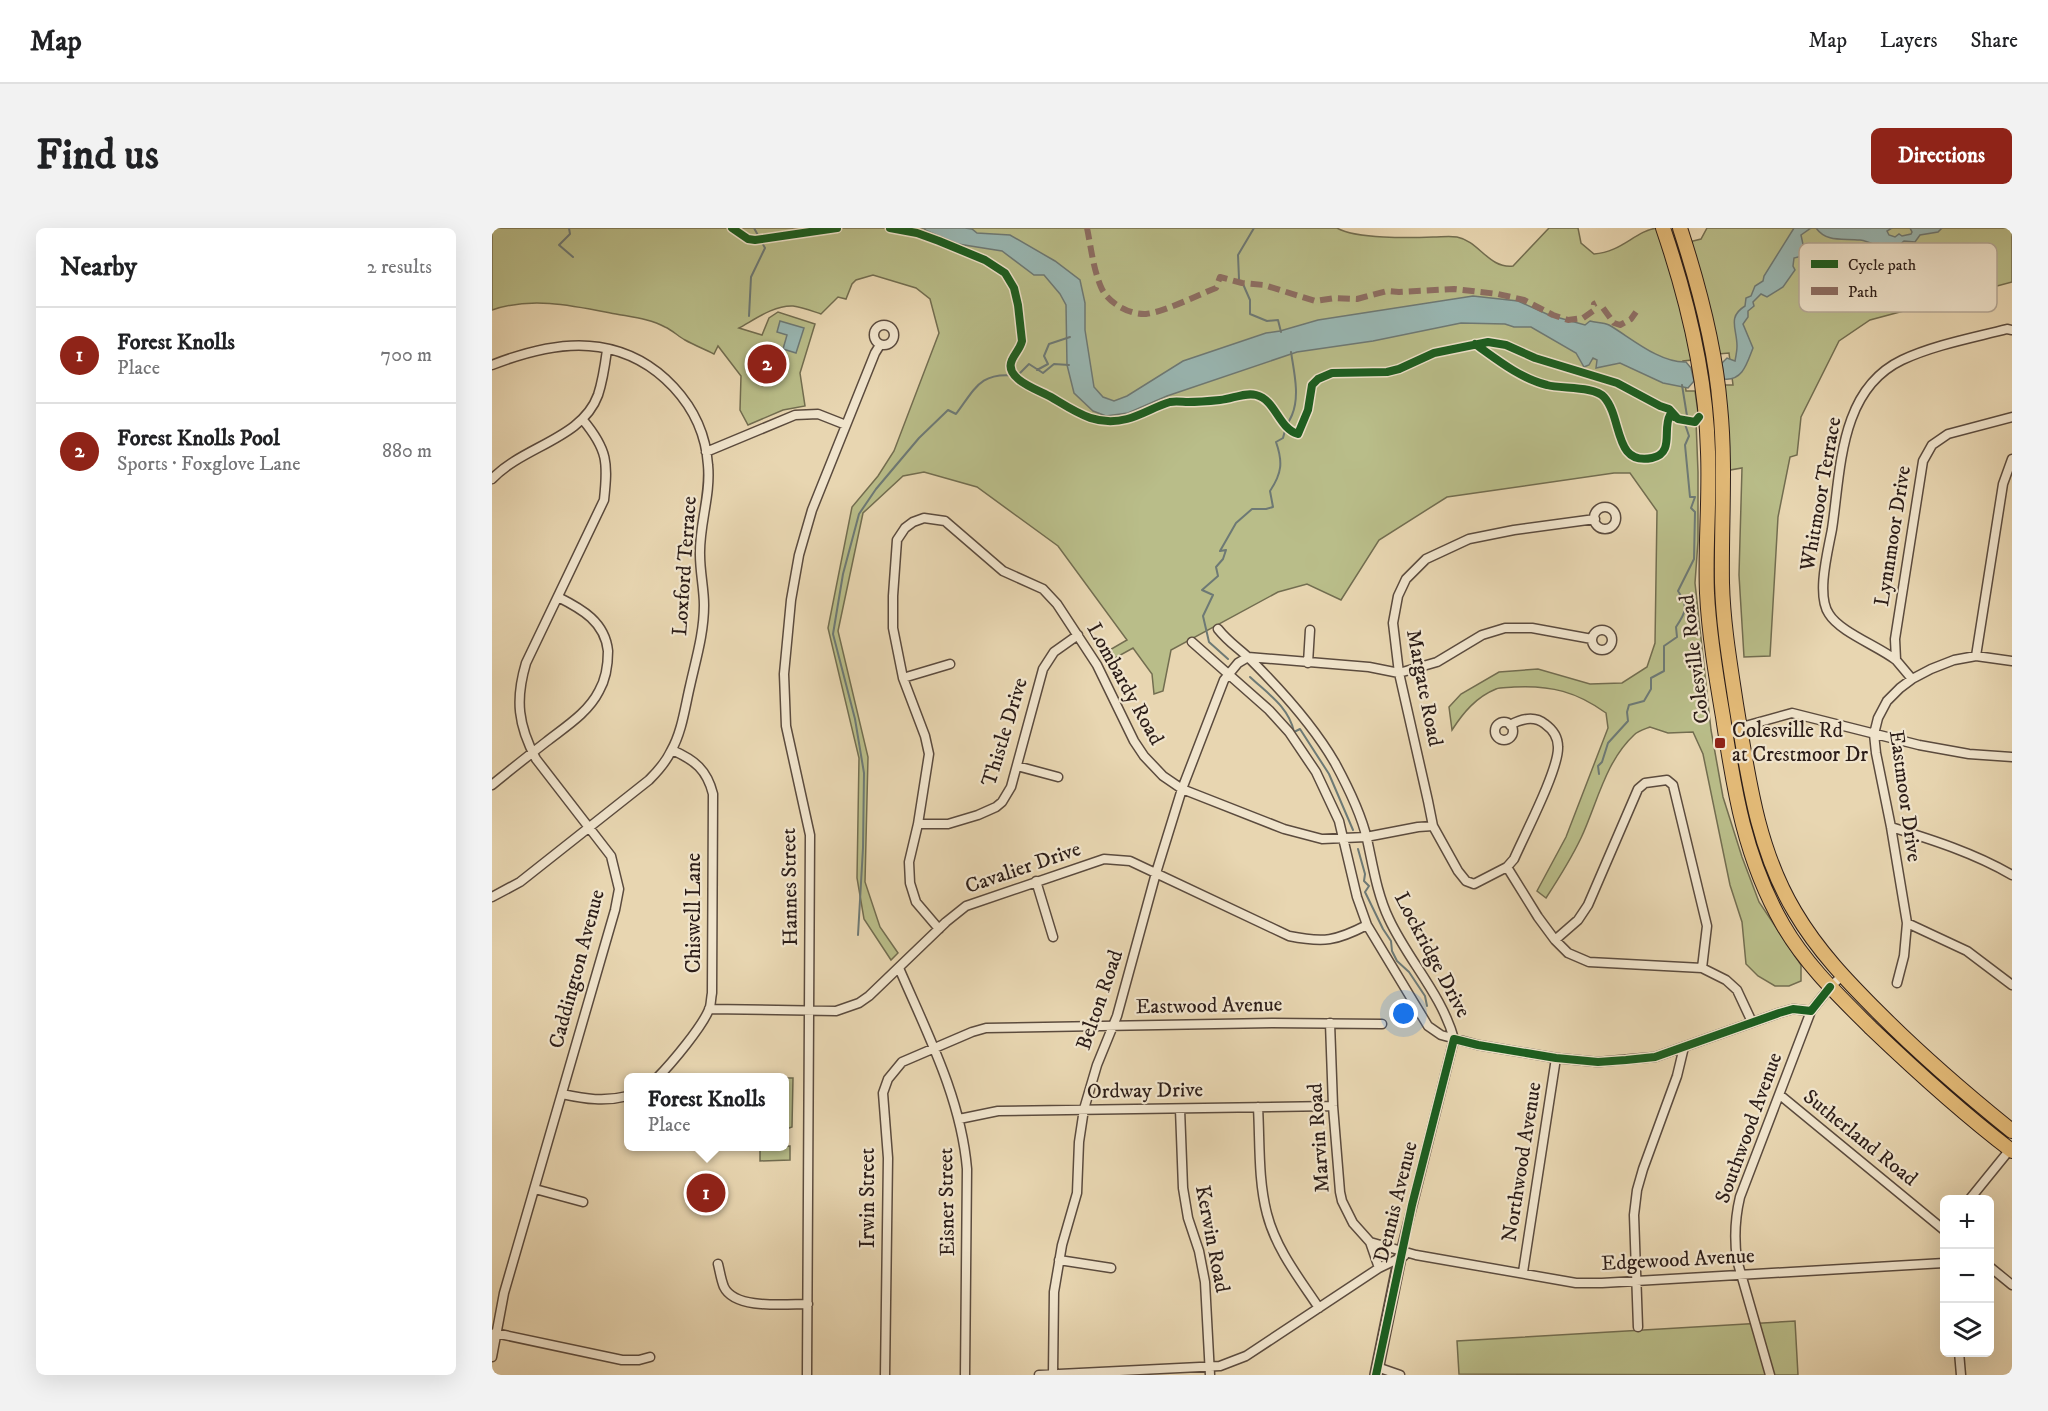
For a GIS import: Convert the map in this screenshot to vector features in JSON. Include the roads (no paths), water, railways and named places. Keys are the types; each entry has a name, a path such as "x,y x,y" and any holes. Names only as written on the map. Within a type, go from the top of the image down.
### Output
{"highway":[{"name":"Colesville Road","path":"1663,228 1689,312 1701,381 1708,452 1707,595 1725,732 1736,800 1745,837 1765,890 1784,926 1806,959 1830,987 1923,1078 2011,1149"},
{"name":"Colesville Road","path":"1680,228 1703,302 1716,373 1720,405 1724,500 1722,585 1725,633 1754,809 1764,846 1794,911 1810,936 1842,976 1924,1057 2012,1131"}],"street":[{"name":"Whitmoor Terrace","path":"1896,660 1882,649 1839,626 1827,611 1824,603 1826,570 1845,439 1853,412 1862,395 1880,375 1896,363 1926,351 2007,329 2012,330"},
{"name":"Hannes Street","path":"807,1375 810,835 786,726 784,674 790,600 799,555 812,510 874,353 880,345"},
{"name":"Loxford Terrace","path":"492,365 516,355 576,346 599,347 625,354 642,362 672,385 696,417 706,452 708,487 700,554 704,603 703,626 682,722 672,750 649,780 520,882 492,897"},
{"path":"492,479 502,468 583,420 597,397 607,350"},
{"path":"706,452 795,415 818,414 846,425"},
{"name":"Lynnmoor Drive","path":"1896,660 1894,639 1923,461 1932,445 1948,434 2012,417"},
{"name":"Caddington Avenue","path":"492,1357 504,1293 615,910 619,889 611,856 532,753 520,721 520,682 526,663 604,500 607,470 605,458 600,444 583,420"},
{"path":"2012,459 2003,483 1976,656 2012,662"},
{"name":"Lombardy Road","path":"939,929 916,902 910,883 909,862 918,824 928,754 925,736 903,678 893,628 897,540 905,528 924,518 945,521 1003,571 1044,590 1078,635 1104,678 1134,741 1144,756 1155,770 1182,789 1284,830 1322,838 1366,837 1433,826"},
{"name":"Margate Road","path":"1507,867 1474,884 1466,881 1433,826 1399,674 1393,623 1394,611 1406,579 1426,559 1469,539 1514,530 1595,519"},
{"path":"492,784 588,707 599,692 608,663 607,642 601,628 588,614 558,597"},
{"path":"1228,672 1248,657 1370,667 1399,674 1437,662 1482,635 1505,628 1532,628 1592,639"},
{"name":"Lockridge Drive","path":"1218,629 1286,697 1320,739 1352,798 1366,837 1384,907 1396,933 1449,1019 1454,1039"},
{"path":"1308,663 1310,630"},
{"name":"Thistle Drive","path":"918,824 948,825 996,807 1002,802 1011,787 1043,669 1054,652 1078,635"},
{"name":"Lockridge Drive","path":"1192,642 1269,710 1302,750 1332,804 1367,925 1428,1026 1437,1033 1454,1039"},
{"name":"Eastmoor Drive","path":"1897,983 1904,956 1907,923 1874,734 1878,718 1887,701 1912,679 1954,660 1976,656"},
{"path":"1896,660 1912,679"},
{"path":"903,678 950,664"},
{"name":"Belton Road","path":"1053,1374 1054,1292 1062,1245 1077,1193 1079,1142 1084,1109 1097,1065 1113,1026 1182,789 1228,672"},
{"path":"1725,732 1792,713 1919,745 1969,754 2012,757"},
{"path":"1510,725 1520,719 1530,718 1544,723 1554,734 1558,750 1554,768 1514,859 1507,867 1555,940 1568,953 1589,962 1702,968 1726,980 1737,990 1752,1022"},
{"name":"Chiswell Lane","path":"662,1073 709,1009 712,993 713,794 710,781 703,769 688,757 672,750"},
{"path":"1017,766 1058,777"},
{"path":"1555,940 1578,920 1588,905 1638,789 1645,783 1667,780 1673,785 1707,926 1702,968"},
{"path":"1891,827 1943,843 1986,860 2012,875"},
{"name":"Cavalier Drive","path":"709,1009 836,1011 859,1004 966,906 1104,859 1130,861 1289,936 1312,941 1330,940 1340,938 1367,925"},
{"path":"1036,881 1053,937"},
{"path":"1907,923 1967,951 2012,985"},
{"name":"Eisner Street","path":"899,968 951,1091 965,1141 967,1169 965,1375"},
{"name":"Southwood Avenue","path":"1770,1375 1737,1260 1735,1219 1740,1197 1811,1011 1842,976"},
{"path":"1454,1039 1556,1058 1598,1062 1626,1060 1655,1057 1752,1022 1793,1010 1811,1011"},
{"name":"Marvin Road","path":"1330,1023 1333,1106 1342,1201 1353,1223 1370,1242 1379,1268"},
{"name":"Eastwood Avenue","path":"933,1048 986,1028 1382,1024"},
{"name":"Dennis Avenue","path":"1377,1371 1401,1254 1454,1039"},
{"path":"1638,1327 1634,1215 1637,1190 1677,1076 1684,1047"},
{"name":"Irwin Street","path":"885,1375 888,1158 883,1093 888,1079 902,1062 933,1048"},
{"name":"Northwood Avenue","path":"1523,1272 1556,1058"},
{"path":"562,1094 591,1100 613,1100 624,1097"},
{"name":"Sutherland Road","path":"1780,1095 1940,1227"},
{"name":"Ordway Drive","path":"959,1119 998,1111 1333,1106"},
{"path":"1258,1107 1263,1191 1267,1215 1281,1250 1319,1308"},
{"name":"Kerwin Road","path":"1180,1108 1183,1188 1188,1218 1199,1251 1205,1282 1210,1371"},
{"path":"1973,1195 2011,1149"},
{"path":"535,1189 583,1202"},
{"path":"1370,1242 1401,1254"},
{"name":"Edgewood Avenue","path":"1039,1375 1210,1371 1246,1356 1401,1254 1523,1272 1576,1283 1940,1263"},
{"path":"1059,1260 1111,1268"},
{"path":"718,1264 724,1288 742,1302 808,1304"},
{"path":"1994,1271 2012,1285"},
{"path":"495,1333 622,1360 639,1360 650,1357"},
{"path":"1959,1357 1961,1375"},
{"path":"1377,1371 1400,1375"}],"water":[{"path":"923,228 965,228 977,233 1010,235 1055,261 1080,280 1085,303 1085,330 1094,387 1103,397 1114,401 1127,396 1183,361 1266,333 1318,320 1473,296 1518,301 1549,315 1585,325 1590,321 1607,324 1655,354 1686,362 1691,368 1694,381 1688,388 1663,383 1620,363 1596,368 1597,360 1593,358 1589,365 1584,367 1576,353 1531,327 1461,323 1373,341 1297,352 1167,396 1128,413 1106,416 1093,411 1074,393 1067,365 1066,305 1044,275 1034,275 1002,251 958,244"},
{"path":"1794,228 1811,228 1801,235 1803,243 1799,243 1799,257 1794,258 1795,270 1783,287 1767,297 1761,294 1753,302 1754,306 1748,311 1748,317 1743,324 1753,348 1740,374 1724,379 1722,363 1727,358 1735,361 1736,357 1734,324 1736,314 1745,306 1746,298 1751,296 1755,286 1763,281"},
{"path":"1816,228 1892,228 1887,231 1889,235 1895,237 1899,234 1902,236 1911,234 1910,228 1942,228 1938,232 1920,235 1915,242 1904,241 1902,243 1869,243 1836,239 1820,233"},
{"path":"780,321 804,328 796,353 783,349 787,335 777,332"}],"waterway":[{"path":"569,228 570,234 559,245 573,257"},
{"path":"749,316 751,277 765,248 754,228"},
{"path":"1239,279 1238,255 1254,228"},
{"path":"1243,284 1250,300 1250,314 1267,321 1278,320 1281,332"},
{"path":"1037,370 1048,364 1044,356 1049,344 1070,337"},
{"path":"1228,659 1209,642 1203,616 1213,595 1202,590 1218,576 1216,567 1223,559 1226,550 1220,551 1236,523 1252,509 1273,507 1270,491 1277,479 1280,467 1276,442 1283,438 1296,400 1291,352"},
{"path":"858,935 864,773 855,719 833,634 843,574 859,514 876,489 919,438 948,410 956,414 974,390 986,379 1005,375 1017,376 1029,364 1043,373 1054,364 1069,365"},
{"path":"1599,774 1598,766 1602,762 1608,743 1628,721 1629,705 1644,701 1651,689 1651,678 1664,671 1664,646 1677,637 1676,627 1685,609 1684,601 1678,591 1694,559 1695,512 1691,508 1695,497 1690,497 1685,445 1689,436 1685,424 1687,416 1682,385"},
{"path":"1250,677 1282,708 1294,732 1300,729 1329,774 1353,830"},
{"path":"1358,849 1365,874 1364,881 1369,886 1365,892 1391,941 1392,951 1397,961 1409,972 1425,996 1427,1006"}],"place":[{"name":"Forest Knolls Pool","path":"767,364"},
{"name":"Colesville Rd at Crestmoor Dr","path":"1720,743"},
{"name":"Forest Knolls","path":"706,1193"}]}
